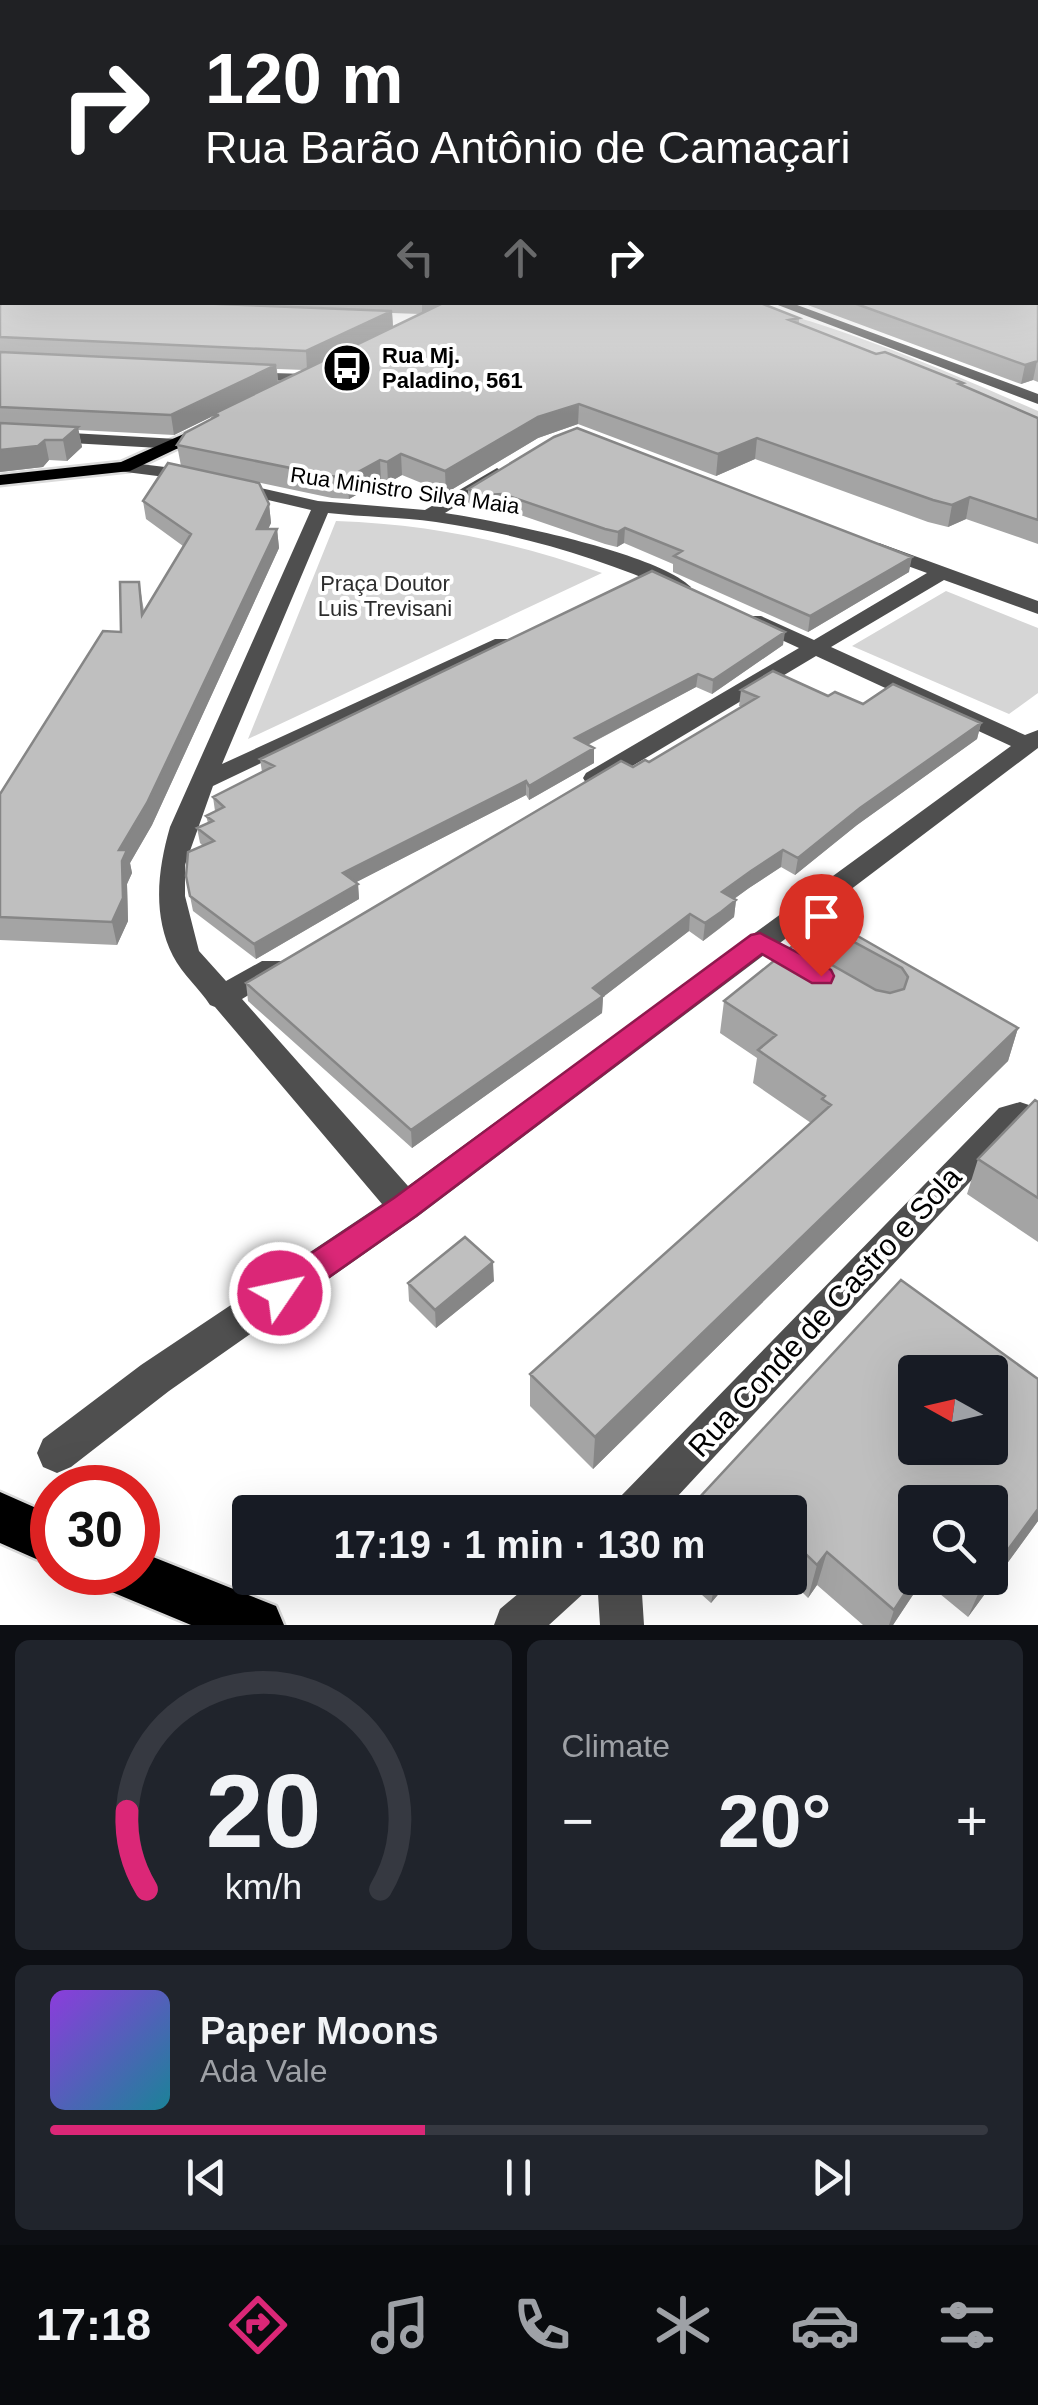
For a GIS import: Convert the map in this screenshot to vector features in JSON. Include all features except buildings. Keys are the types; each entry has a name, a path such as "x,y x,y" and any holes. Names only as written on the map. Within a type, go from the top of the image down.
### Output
{"highway":[{"path":"0,1517 30,1531"},
{"path":"160,1586 258,1625"}],"main road":[{"path":"275,394 314,375"},
{"path":"0,480 153,463 176,444 226,419"}],"street":[{"path":"785,305 1038,399"},
{"path":"231,374 314,375"},
{"path":"973,392 990,388 984,378"},
{"path":"0,434 176,444"},
{"name":"Rua Ministro Silva Maia","path":"153,463 322,506 429,516 574,544 700,596"},
{"path":"429,516 511,464"},
{"path":"322,506 183,827 172,865 171,896 186,954 220,998 405,1207"},
{"path":"858,540 1038,608"},
{"path":"577,789 941,572"},
{"path":"616,590 651,573"},
{"path":"734,611 1032,741"},
{"path":"206,780 526,632"},
{"path":"56,1453 155,1378 405,1207 1032,741"},
{"path":"760,942 791,959"},
{"path":"220,998 288,958"},
{"name":"Rua Conde de Castro e Sola","path":"652,1495 1027,1118"},
{"path":"516,1625 550,1595"},
{"path":"620,1595 622,1625"}],"green space":[{"path":"742,305 812,322 890,349 1038,411 1038,421"},
{"name":"Praça Doutor Luis Trevisani","path":"336,521 471,536 602,573 248,739"},
{"path":"946,591 1038,628 1038,693 1009,714 852,646"}],"place":[{"name":"Rua Mj. Paladino, 561","path":"347,368"}],"route":[{"path":"280,1293 405,1207 760,942 821,976"}]}
